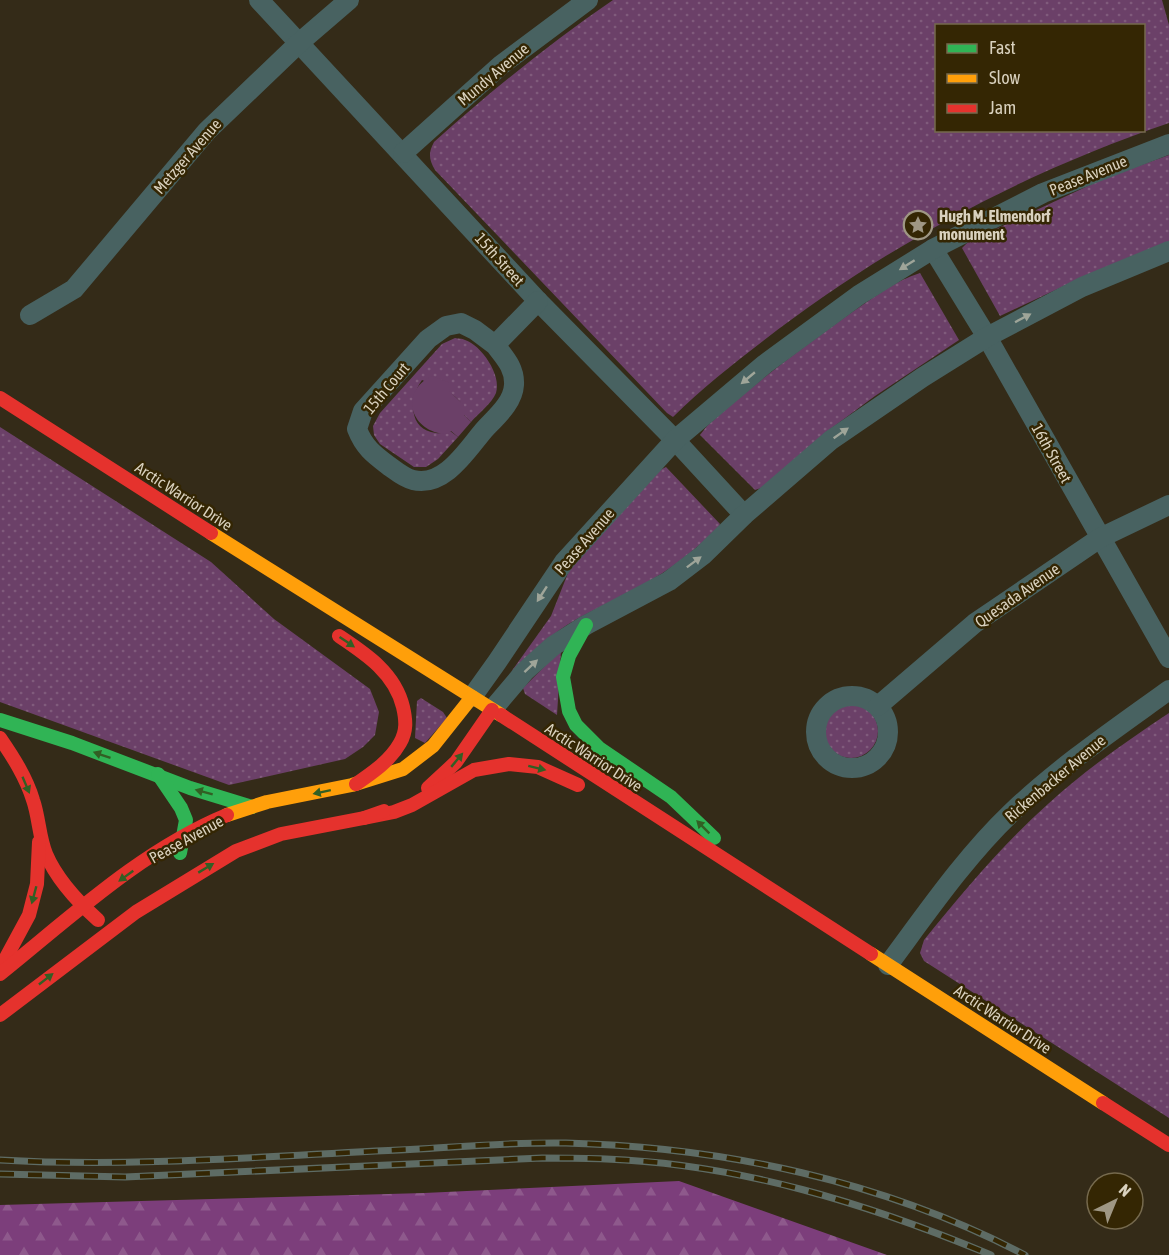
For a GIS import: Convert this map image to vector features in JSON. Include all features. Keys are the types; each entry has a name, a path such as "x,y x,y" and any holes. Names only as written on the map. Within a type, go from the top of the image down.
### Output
{"main road":[{"name":"Arctic Warrior Drive","path":"0,398 238,551 472,697 1169,1145"},
{"path":"238,551 284,597"},
{"path":"586,625 572,650 563,675 569,716 579,732 592,744 678,803 759,883"},
{"path":"326,627 365,654 386,672 402,697 406,723 404,735 385,762 356,784"},
{"name":"Pease Avenue","path":"0,974 160,851 208,823 252,807 356,784 403,769 441,737 472,697"},
{"path":"364,818 417,796 438,781 457,762 492,710"},
{"path":"0,720 158,774 192,789 252,807"},
{"path":"0,738 17,763 33,801 40,837 51,863 96,919 116,927"},
{"path":"0,1015 136,912 236,851 281,834 394,812 412,805 474,770 509,764 538,767 587,790"},
{"path":"136,912 170,875 178,860 184,838 186,820 158,774"},
{"path":"0,969 29,915 37,884 40,837"},
{"path":"666,838 681,846 716,855"}],"street":[{"name":"15th Street","path":"260,0 538,301 675,440 744,515"},
{"name":"Metzger Avenue","path":"30,315 74,289 207,131 299,42 349,0"},
{"name":"Mundy Avenue","path":"403,153 501,65 588,0"},
{"name":"Pease Avenue","path":"472,697 564,562 675,440 765,364 859,295 933,249 1042,193 1169,144"},
{"name":"16th Street","path":"933,249 987,337 1169,658"},
{"path":"492,710 525,671 553,646 586,625 669,581 704,555 744,515 831,440 922,377 987,337 1082,287 1169,251"},
{"path":"495,345 538,301"},
{"name":"15th Court","path":"460,323 475,330 495,345 512,366 514,383 512,398 456,462 442,474 429,481 414,481 403,476 375,455 362,442 357,429 363,411 428,339 446,326 460,323"},
{"name":"Quesada Avenue","path":"878,706 975,623 1100,538 1169,505"},
{"name":"Rickenbacker Avenue","path":"888,965 951,881 1010,814 1066,765 1169,690"}],"shaded area":[{"path":"613,0 1162,0 1169,25 1169,123 1145,132 1145,24 935,24 935,132 1145,132 1061,165 1009,189 907,243 809,306 728,368 673,417 435,170 430,160 434,142 477,104 566,33"},
{"path":"1169,155 1169,243 1081,278 1000,316 962,248 968,242 1105,178"},
{"path":"920,273 959,340 829,430 761,488 755,490 700,435 707,426 741,397 811,341 882,291"},
{"path":"455,338 471,343 489,362 496,378 496,393 471,422 464,415 463,408 456,397 422,380 413,404 416,420 427,431 443,433 450,431 458,437 438,459 426,467 414,467 380,444 374,435 373,426 380,413 442,344"},
{"path":"432,376 448,382 450,392 464,405 464,415 471,422 458,437 451,431 447,434 425,427 413,411 412,401 415,392 421,383"},
{"path":"0,427 211,562 274,619 370,689 379,712 375,735 363,747 345,759 229,785 0,702"},
{"path":"666,467 720,524 718,528 662,573 560,630 511,672 551,616 568,573 578,559 660,470"},
{"path":"561,650 557,715 525,694 523,688"},
{"path":"421,698 443,712 447,718 425,743 415,738 417,701"},
{"path":"851,704 861,706 870,712 876,721 878,731 876,741 870,750 861,756 851,758 841,756 832,750 826,741 824,731 826,721 832,712 841,706"},
{"path":"1169,713 1169,1118 924,961 920,953 924,940 953,904 1031,820 1091,768"}],"green space":[{"path":"679,1181 887,1255 0,1255 0,1205 424,1193"}],"railway":[{"path":"0,1160 157,1162 511,1144 566,1143 625,1146 743,1161 859,1188 971,1229 1025,1255"},
{"path":"0,1174 125,1177 542,1158 656,1162 755,1178 803,1190 898,1219 991,1255"}],"traffic: fast":[{"path":"586,625 569,656 563,677 569,711 576,725 599,748 671,797 714,838"},
{"path":"0,720 72,743 190,788 252,807"},
{"path":"158,774 181,808 186,820 180,853"}],"traffic: slow":[{"path":"211,533 501,715"},
{"path":"227,815 267,802 352,785 403,769 433,746 472,697"},
{"path":"871,954 1103,1103"}],"traffic: jam":[{"path":"0,398 211,533"},
{"path":"339,636 369,657 386,674 399,695 405,716 404,734 396,749 380,766 356,784"},
{"path":"428,788 456,762 492,710"},
{"path":"501,715 871,954"},
{"path":"0,738 27,783 44,847 51,864 69,890 98,920"},
{"path":"364,818 394,812 412,805 474,770 509,764 538,767 578,785"},
{"path":"0,1015 136,912 236,851 281,834 364,818 384,811"},
{"path":"0,974 108,886 166,847 227,815"},
{"path":"1,967 29,915 37,884 39,842"},
{"path":"1103,1103 1169,1145"}],"place":[{"name":"Hugh M. Elmendorf monument","path":"918,225"}]}
